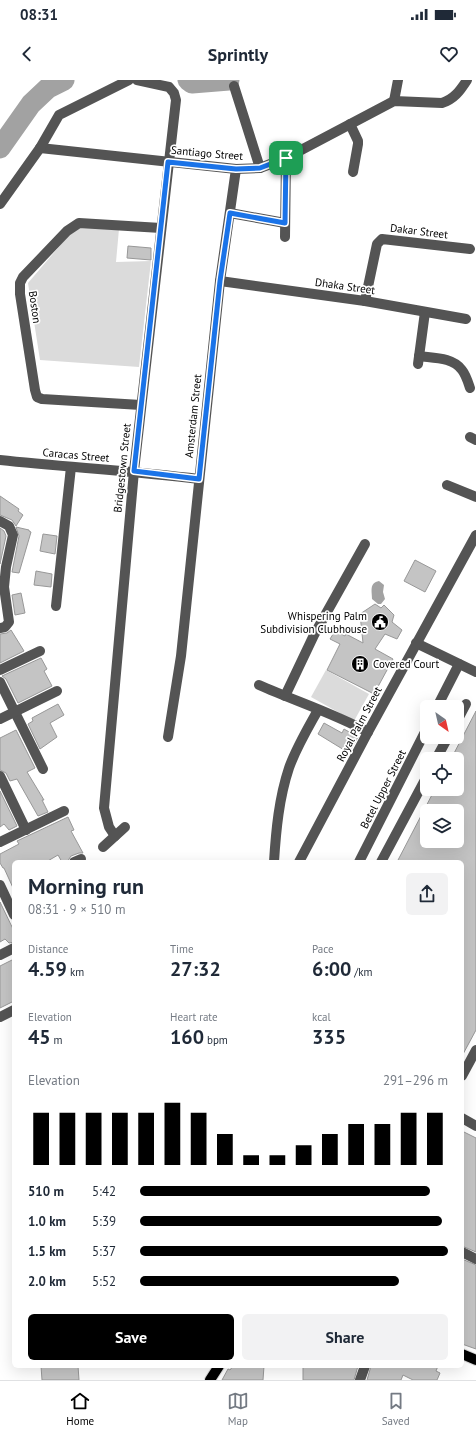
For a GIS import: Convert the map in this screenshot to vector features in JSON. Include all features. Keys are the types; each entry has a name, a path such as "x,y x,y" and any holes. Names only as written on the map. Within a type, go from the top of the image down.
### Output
{"main road":[{"path":"464,1355 476,1360"},
{"path":"210,1380 218,1368"}],"street":[{"path":"0,204 40,148 59,115 129,80"},
{"name":"Bridgestown Street","path":"115,836 109,827 104,808 134,471 176,100 174,93 169,87 137,80"},
{"path":"394,101 398,80"},
{"name":"Santiago Street","path":"40,148 236,169 260,168 286,158 394,101 442,103 448,101 456,95 468,80"},
{"path":"234,86 260,168"},
{"path":"350,124 358,141 353,172"},
{"path":"285,237 286,158"},
{"name":"Amsterdam Street","path":"168,737 181,656 220,281 236,169"},
{"path":"230,213 285,223"},
{"name":"Boston","path":"141,405 42,400 37,396 20,294 20,283 23,277 67,230 79,223 161,228"},
{"name":"Dakar Street","path":"364,301 377,244 382,239 470,249"},
{"name":"Dhaka Street","path":"220,281 364,301 466,319"},
{"path":"425,312 418,360 449,360 462,370 470,388"},
{"name":"Caracas Street","path":"0,460 134,471 199,479"},
{"path":"56,606 71,467"},
{"path":"448,485 476,497"},
{"path":"0,521 9,526 13,535 6,567 4,587 9,622 5,627 0,628"},
{"name":"Royal Palm Street","path":"300,860 416,643 472,552 476,535"},
{"path":"285,696 314,635 365,544"},
{"path":"416,643 476,672"},
{"path":"0,670 40,651"},
{"path":"441,700 459,664"},
{"path":"0,682 43,769"},
{"path":"259,686 318,710 345,719 368,732"},
{"path":"0,719 57,691"},
{"path":"464,708 466,704"},
{"path":"274,860 282,796 290,767 318,710"},
{"name":"Betel Upper Street","path":"361,860 420,742"},
{"path":"0,776 26,830"},
{"path":"382,860 420,789"},
{"path":"0,842 64,811"},
{"path":"103,847 125,827"},
{"path":"0,885 12,910"},
{"path":"0,955 12,949"},
{"path":"0,1017 12,1011"},
{"path":"464,1072 476,1050"},
{"path":"464,1119 476,1126"},
{"path":"464,1253 476,1259"},
{"path":"360,1380 364,1368"}],"shaded area":[{"path":"80,226 119,229 116,262 151,261 139,367 40,360 28,283 75,228"},
{"path":"379,581 384,585 383,592 385,599 381,604 378,604 372,599 372,585"},
{"path":"326,670 369,694 354,721 311,697"}],"building":[{"path":"128,246 151,248 151,260 127,258"},
{"path":"0,496 19,509 18,511 23,515 16,526 12,520 0,515"},
{"path":"16,527 29,530 31,532 19,573 12,572 19,536"},
{"path":"0,528 4,531 6,536 0,564"},
{"path":"43,534 57,536 55,554 40,551"},
{"path":"415,560 436,571 425,592 404,581"},
{"path":"36,571 52,574 51,587 34,585"},
{"path":"21,593 25,613 15,615 12,595"},
{"name":"Covered Court","path":"375,604 381,608 384,605 394,615 392,622 402,630 397,639 385,634 375,649 393,659 374,694 327,670 340,644 330,639 335,631 345,636 346,634 363,643 360,614"},
{"path":"11,630 24,651 0,663 0,634 7,633"},
{"path":"41,658 47,669 44,671 52,686 18,703 6,679 2,676"},
{"path":"58,704 64,715 50,723 57,737 40,749 28,724 33,721 32,718"},
{"path":"476,711 476,1030 464,1052 464,860 398,860 420,818 420,848 464,848 464,804 427,804 431,796 464,796 464,752 455,752 459,744 464,744 464,734"},
{"path":"324,723 342,733 344,729 358,737 349,753 318,734"},
{"path":"16,730 35,768 27,772 44,800 42,800 48,812 38,816 17,779 10,781 6,773 0,770 0,738"},
{"path":"0,791 17,826 9,830 4,824 0,827"},
{"path":"68,817 74,830 71,831 83,853 71,856 68,860 61,860 58,855 49,860 12,860 12,886 0,863 0,854 19,844 17,841"},
{"path":"0,902 12,927 12,942 9,943 5,939 0,942"},
{"path":"12,960 12,1002 0,1008 0,966"},
{"path":"464,1132 476,1138 476,1252 464,1247"},
{"path":"464,1260 476,1265 476,1349 464,1345"},
{"path":"41,1368 78,1368 79,1380 42,1380"},
{"path":"232,1368 264,1368 263,1380 222,1380 228,1369 230,1370"},
{"path":"303,1368 357,1368 354,1380 303,1380"},
{"path":"370,1368 437,1368 436,1371 440,1373 437,1380 413,1380 403,1375 401,1380 367,1380"}],"waterway":[{"path":"0,148 31,104 48,88 64,80"},
{"path":"188,80 192,83 229,80"}],"place":[{"name":"Whispering Palm Subdivision Clubhouse","path":"380,622"},
{"name":"Covered Court","path":"360,664"}],"route":[{"path":"286,158 285,223 230,213 220,281 199,479 134,471 168,162 236,169 260,168 286,158"}]}
